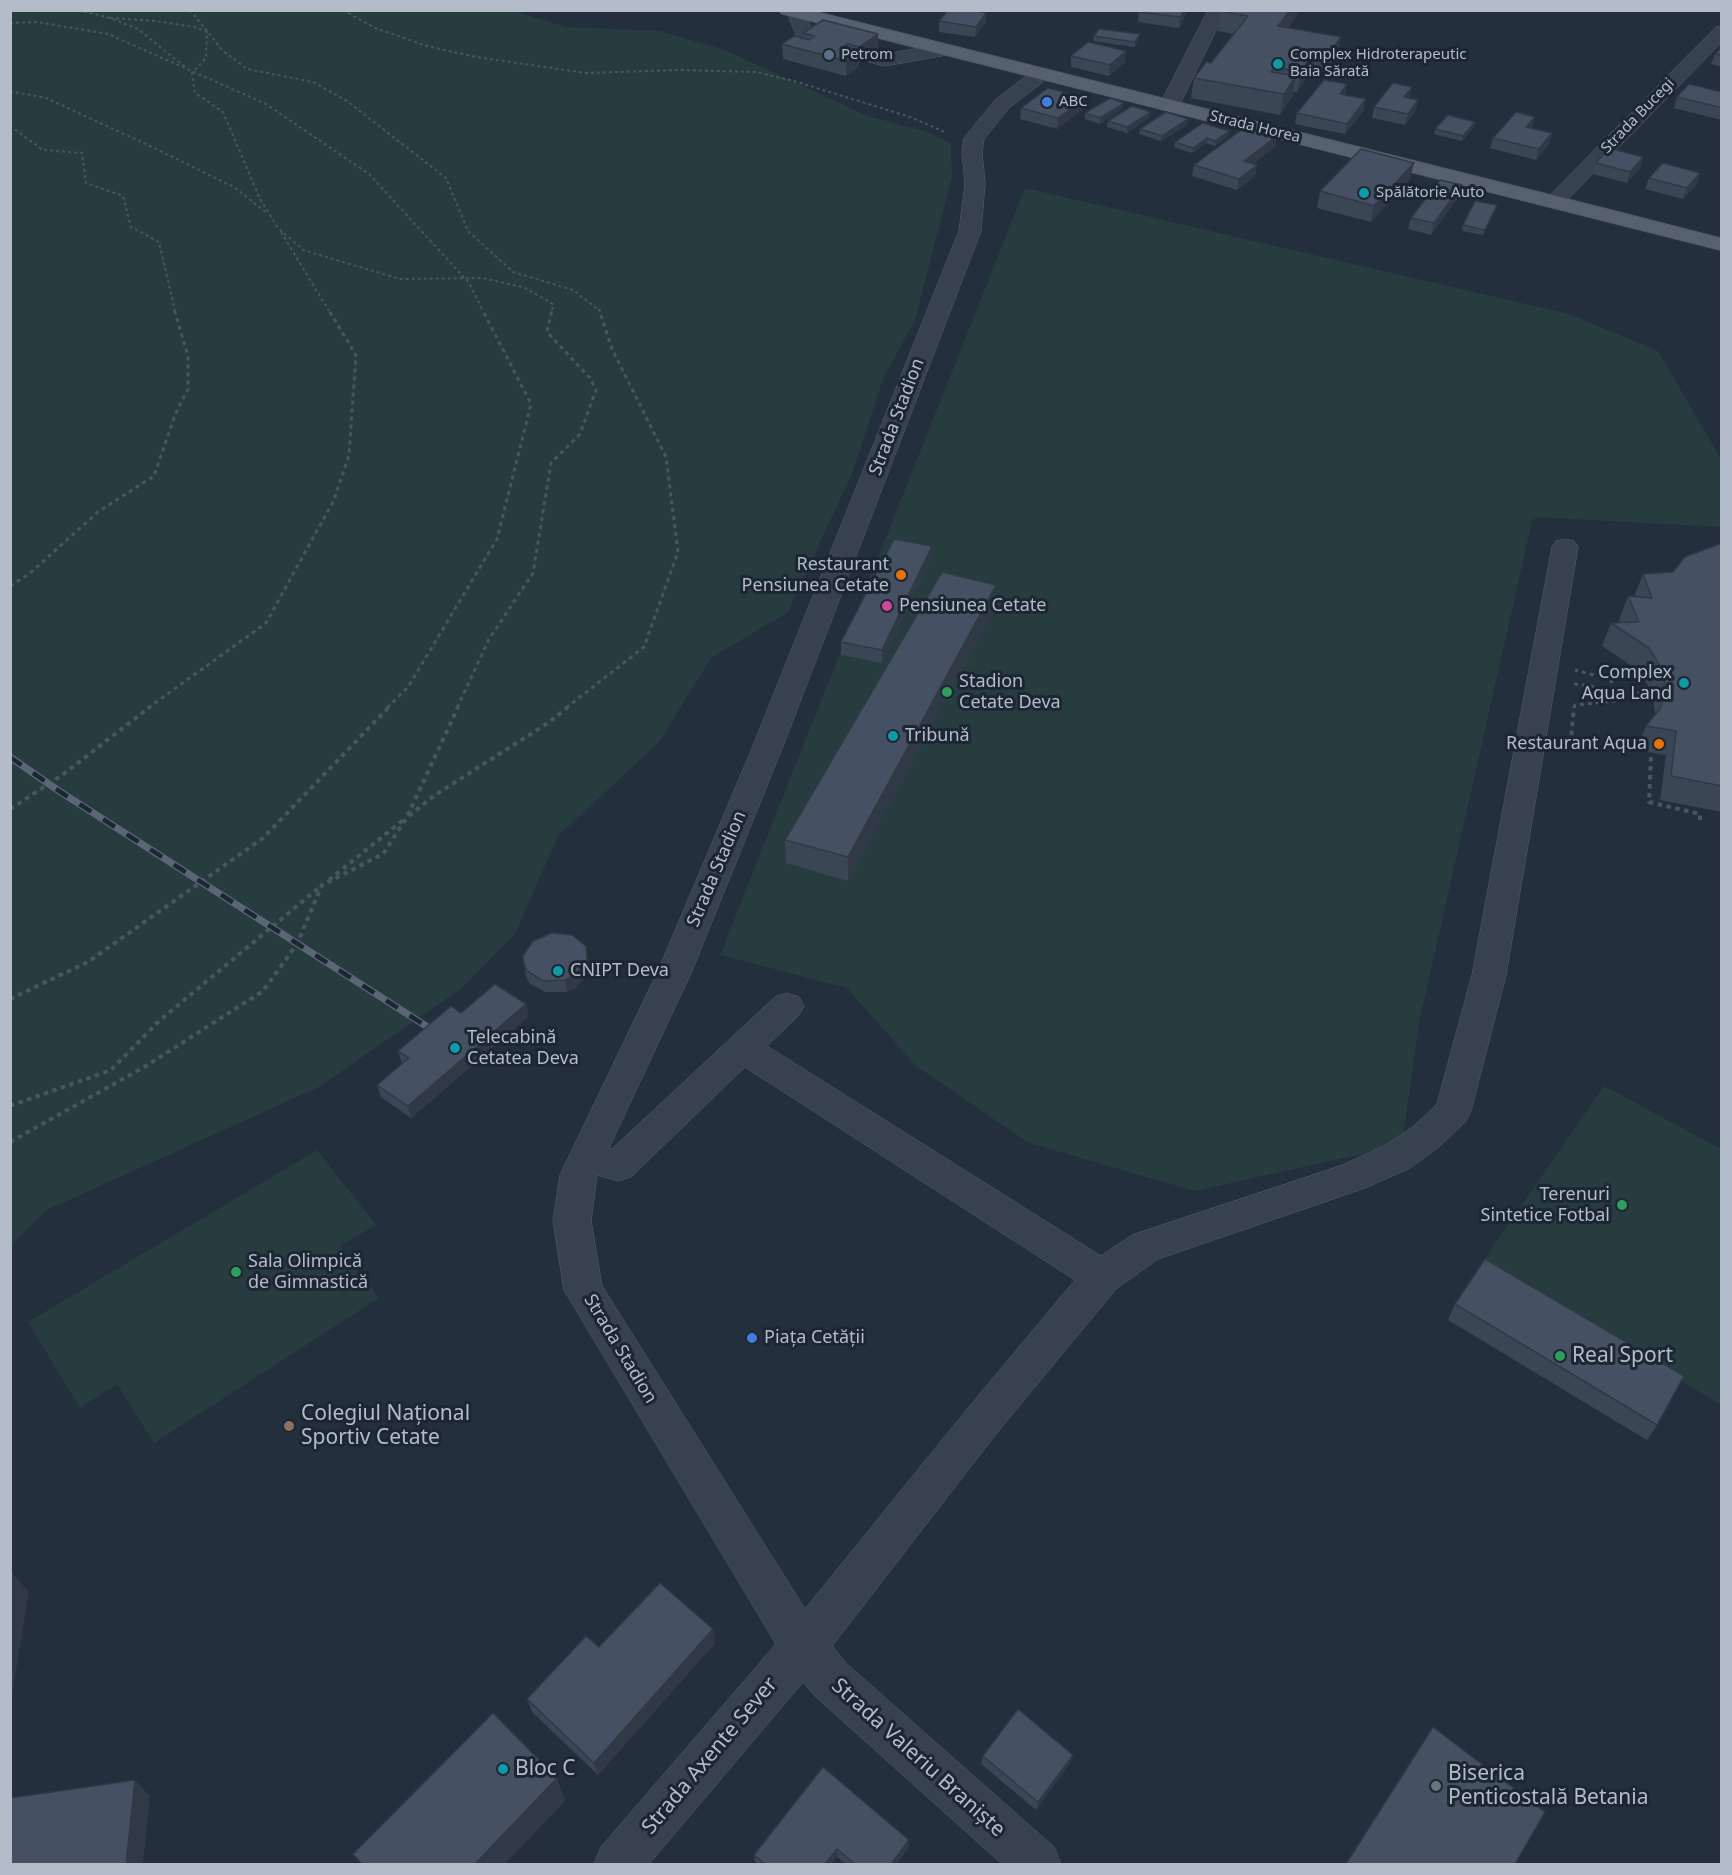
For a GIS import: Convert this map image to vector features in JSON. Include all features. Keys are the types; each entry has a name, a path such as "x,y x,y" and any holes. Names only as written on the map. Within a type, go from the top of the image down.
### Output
{"main road":[{"name":"Strada Horea","path":"792,12 1722,244"}],"street":[{"path":"1169,106 1217,10"},
{"path":"792,12 807,40 813,42"},
{"name":"Strada Bucegi","path":"1555,201 1722,31"},
{"path":"868,56 885,60 945,50"},
{"path":"972,152 974,138 1002,104 1041,74"},
{"name":"Strada Stadion","path":"803,1647 583,1290 572,1221 575,1189 586,1158 675,971 768,746 966,242 970,231 975,184 972,152"},
{"name":"Strada Axente Sever","path":"618,1864 803,1647 982,1421 1102,1277 1142,1235 1352,1177 1398,1157 1425,1137 1453,1111 1489,975 1565,547"},
{"path":"586,1158 618,1166 787,1006"},
{"path":"743,1048 1102,1277"},
{"name":"Strada Valeriu Braniște","path":"803,1647 831,1680 1037,1864"}],"path":[{"path":"10,809 62,776 160,699 266,623 333,500 349,455 356,355 260,199 223,112 195,93 192,73 138,29 110,18 78,10"},
{"path":"10,1106 111,1070 159,1021 407,817 435,795 548,723 644,647 678,552 666,457 612,349 600,310 573,290 513,272 468,231 447,178 348,101 313,82 247,69 223,51 190,10"},
{"path":"343,10 375,28 427,46 476,57 586,73 680,70 756,72 794,81 910,117 960,138 972,152"},
{"path":"110,18 155,21 195,27 207,32"},
{"path":"10,23 37,22 108,34 266,104 369,174 464,278 531,404 497,539 408,687 263,838 88,962 10,999"},
{"path":"192,73 206,58 207,32"},
{"path":"10,91 46,98 150,146 234,188 270,215"},
{"path":"10,126 44,150 82,153 86,183 123,196 131,227 159,242 167,283 188,356 188,389 175,415 154,476 99,511 28,574 10,586"},
{"path":"10,1143 146,1066 263,991 297,944 322,885 383,854 407,817 489,639 533,573 551,463 580,434 596,390 590,378 547,332 553,304 523,287 482,278 400,279 303,249 278,228"},
{"path":"1532,737 1571,738 1572,714 1575,705 1617,701 1610,676"},
{"path":"1542,678 1642,693"},
{"path":"1651,757 1649,802 1700,814 1700,821"}],"green space":[{"path":"511,10 566,27 660,31 725,50 868,116 927,132 951,143 952,177 915,320 883,379 853,471 788,612 711,658 660,741 558,836 515,934 462,988 319,1087 47,1210 11,1245 11,11"},
{"path":"1025,188 1569,314 1658,351 1721,459 1721,527 1533,517 1419,1023 1402,1145 1195,1191 1029,1143 916,1066 847,988 720,955"},
{"name":"Terenuri Sintetice Fotbal","path":"1604,1086 1721,1149 1721,1405 1483,1261"},
{"name":"Sala Olimpică de Gimnastică","path":"317,1150 376,1225 340,1246 379,1298 154,1443 117,1384 80,1408 28,1322"}],"building":[{"path":"948,10 971,10 986,13 976,27 939,21"},
{"path":"1140,10 1184,10 1180,17 1139,12"},
{"path":"1221,10 1290,10 1278,26 1341,37 1330,53 1315,50 1301,72 1275,67 1271,72 1296,76 1284,94 1194,78 1206,62 1211,63 1248,16"},
{"path":"823,20 878,34 859,47 848,44 843,47 859,52 846,61 782,44 794,36 809,40 815,36 803,33"},
{"path":"1099,29 1140,34 1135,42 1094,36"},
{"path":"1088,42 1126,51 1110,65 1071,56"},
{"path":"1722,47 1722,55 1715,54"},
{"path":"1324,80 1347,84 1340,94 1366,99 1347,124 1297,113"},
{"path":"1393,83 1412,87 1404,97 1418,100 1408,114 1374,107"},
{"path":"1689,84 1722,92 1722,108 1677,97"},
{"path":"1048,88 1085,98 1058,118 1021,108"},
{"path":"1110,98 1124,103 1100,118 1085,113"},
{"path":"1132,106 1151,112 1127,127 1108,121"},
{"path":"1166,112 1188,119 1162,136 1140,129"},
{"path":"1516,112 1535,117 1526,127 1552,133 1539,149 1493,138"},
{"path":"1448,115 1475,122 1463,136 1435,129"},
{"path":"1203,123 1229,131 1215,141 1207,138 1193,148 1175,142"},
{"path":"1245,127 1277,136 1244,161 1257,165 1239,179 1194,165"},
{"path":"1609,148 1643,157 1630,172 1596,163"},
{"path":"1361,149 1414,163 1374,206 1320,191"},
{"path":"1663,163 1700,173 1687,188 1649,178"},
{"path":"1440,180 1462,185 1434,223 1411,218"},
{"path":"1475,201 1497,205 1485,230 1463,225"},
{"name":"Pensiunea Cetate","path":"894,539 932,546 882,650 841,642"},
{"name":"Complex Aqua Land","path":"1722,543 1722,786 1671,776 1676,731 1646,726 1659,710 1666,693 1663,671 1649,648 1611,623 1639,622 1628,596 1652,598 1643,574 1673,572 1685,557"},
{"name":"Tribună","path":"942,572 996,585 848,857 785,840"},
{"name":"CNIPT Deva","path":"552,933 572,935 586,946 587,961 575,975 565,980 543,981 527,971 523,956 533,941"},
{"name":"Telecabină Cetatea Deva","path":"495,984 526,1004 408,1106 377,1085 409,1058 398,1051 451,1006 461,1013"},
{"name":"Real Sport","path":"1485,1259 1684,1376 1657,1425 1455,1304"},
{"path":"10,1574 13,1574 10,1591"},
{"path":"660,1583 713,1629 594,1763 527,1699 586,1636 599,1647"},
{"path":"1018,1709 1073,1755 1038,1802 983,1756"},
{"name":"Bloc C","path":"493,1713 557,1778 475,1864 362,1864 353,1854"},
{"name":"Biserica Penticostală Betania","path":"1433,1727 1545,1812 1515,1864 1346,1864"},
{"path":"823,1767 909,1840 891,1864 855,1864 837,1849 825,1864 765,1864 754,1855"},
{"path":"135,1780 126,1864 10,1864 10,1798"}],"railway":[{"path":"10,757 59,791 437,1033"}],"place":[{"name":"Petrom","path":"829,55"},
{"name":"Complex Hidroterapeutic Baia Sărată","path":"1278,64"},
{"name":"ABC","path":"1047,102"},
{"name":"Spălătorie Auto","path":"1364,193"},
{"name":"Restaurant Pensiunea Cetate","path":"901,575"},
{"name":"Pensiunea Cetate","path":"887,606"},
{"name":"Complex Aqua Land","path":"1684,683"},
{"name":"Stadion Cetate Deva","path":"947,692"},
{"name":"Tribună","path":"893,736"},
{"name":"Restaurant Aqua","path":"1659,744"},
{"name":"CNIPT Deva","path":"558,971"},
{"name":"Telecabină Cetatea Deva","path":"455,1048"},
{"name":"Terenuri Sintetice Fotbal","path":"1622,1205"},
{"name":"Sala Olimpică de Gimnastică","path":"236,1272"},
{"name":"Piața Cetății","path":"752,1338"},
{"name":"Real Sport","path":"1560,1356"},
{"name":"Colegiul Național Sportiv Cetate","path":"289,1426"},
{"name":"Bloc C","path":"503,1769"},
{"name":"Biserica Penticostală Betania","path":"1436,1786"}]}
